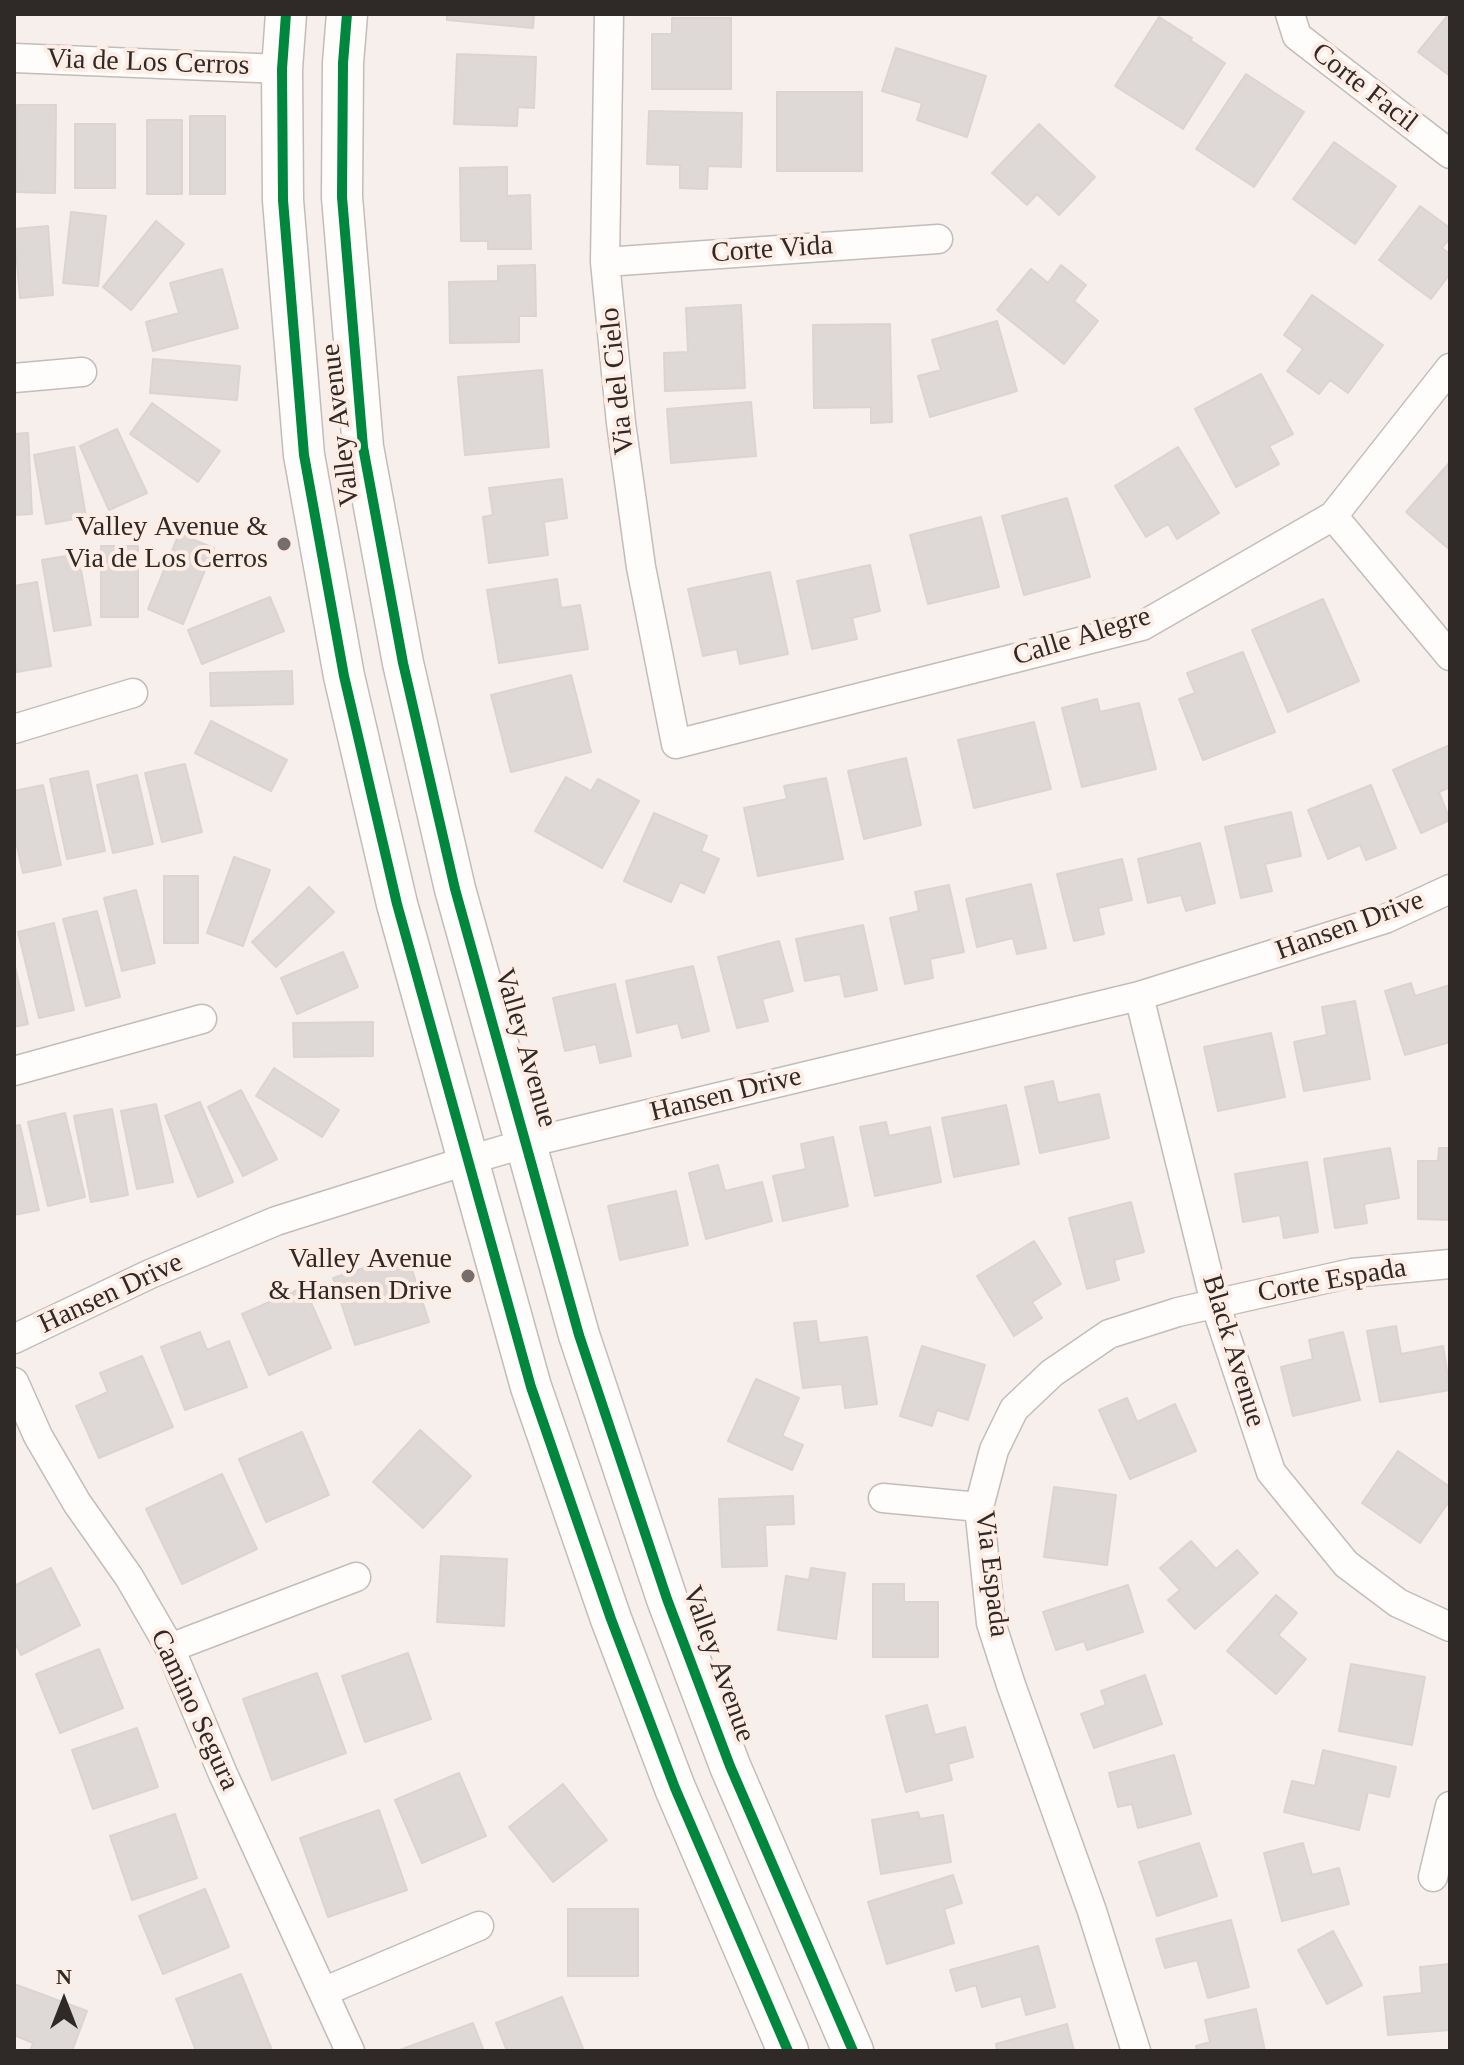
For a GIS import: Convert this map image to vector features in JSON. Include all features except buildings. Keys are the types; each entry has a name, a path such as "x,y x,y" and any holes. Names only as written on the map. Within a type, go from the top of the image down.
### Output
{"main road":[{"name":"Valley Avenue","path":"286,14 282,69 283,200 304,455 344,676 397,904 531,1387 611,1619 675,1788 788,2051"},
{"name":"Valley Avenue","path":"347,14 343,63 342,197 363,447 403,663 455,889 579,1335 667,1599 730,1766 853,2051"}],"street":[{"name":"Via del Cielo","path":"609,14 605,262 621,423 641,567 676,744"},
{"name":"Corte Facil","path":"1290,14 1297,36 1450,154"},
{"name":"Via de Los Cerros","path":"14,58 282,69"},
{"name":"Corte Vida","path":"605,262 938,239"},
{"name":"Calle Alegre","path":"676,744 1142,626 1333,516 1450,368"},
{"path":"14,378 82,372"},
{"path":"1333,516 1450,656"},
{"path":"14,729 133,693"},
{"name":"Hansen Drive","path":"14,1339 150,1274 276,1221 469,1160 527,1143 1139,996 1385,919 1450,889"},
{"name":"Black Avenue","path":"1139,996 1215,1303 1271,1472 1346,1564 1398,1603 1450,1627"},
{"path":"14,1071 202,1019"},
{"name":"Corte Espada","path":"1215,1303 1352,1273 1450,1264"},
{"name":"Via Espada","path":"1136,2051 1092,1911 991,1623 979,1507 994,1450 1014,1409 1052,1373 1109,1334 1215,1303"},
{"name":"Camino Segura","path":"14,1382 38,1436 77,1503 129,1577 170,1648 223,1774 350,2051"},
{"path":"883,1498 979,1507"},
{"path":"170,1648 356,1577"},
{"path":"1433,1877 1450,1806"},
{"path":"323,1992 479,1926"}],"cycle path":[{"path":"286,14 282,69 283,200 304,455 344,676 397,904 531,1387 611,1619 675,1788 788,2051"},
{"path":"347,14 343,63 342,197 363,447 403,663 455,889 579,1335 667,1599 730,1766 853,2051"}],"place":[{"name":"Valley Avenue & Via de Los Cerros","path":"284,544"},
{"name":"Valley Avenue & Hansen Drive","path":"468,1276"}]}
